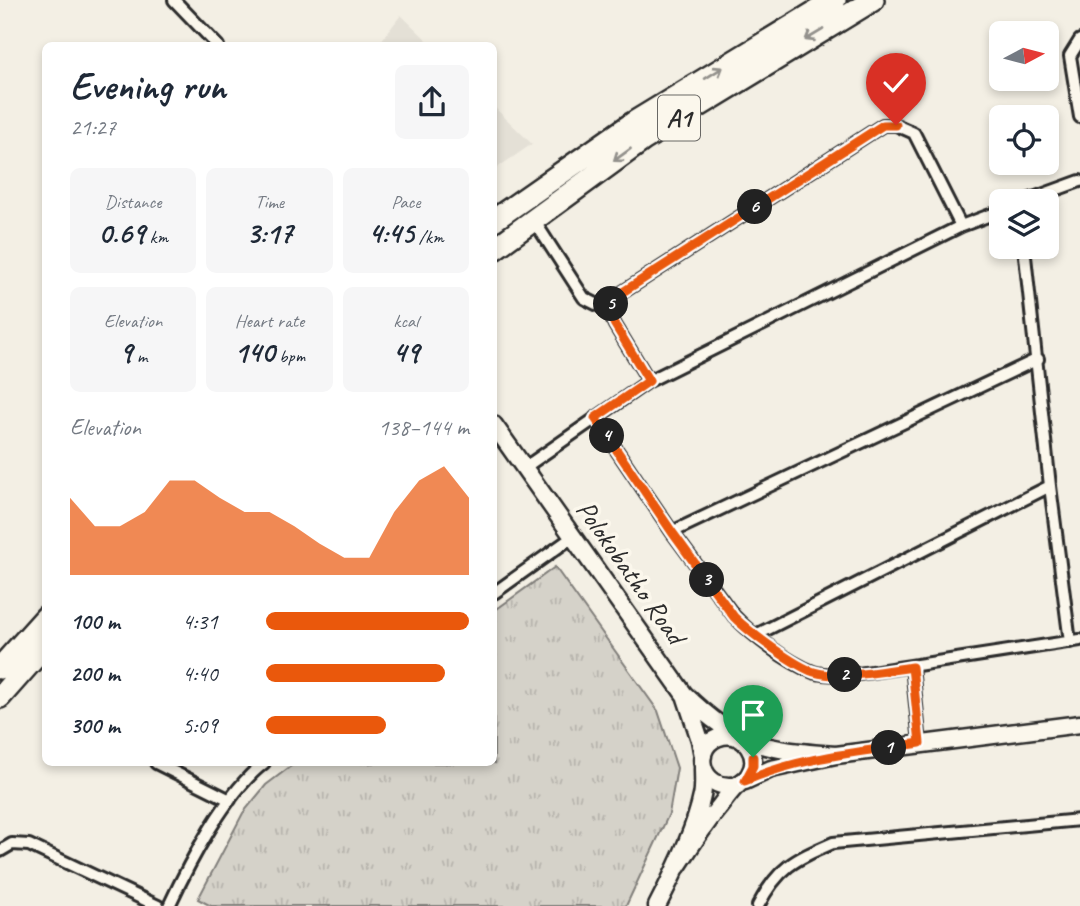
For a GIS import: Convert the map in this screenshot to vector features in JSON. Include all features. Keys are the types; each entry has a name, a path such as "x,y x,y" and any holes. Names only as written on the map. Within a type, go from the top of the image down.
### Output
{"highway":[{"name":"A1","path":"497,218 633,123 835,0"},
{"name":"A1","path":"497,246 643,140 873,0"},
{"path":"0,668 42,621"},
{"path":"0,697 42,650"}],"street":[{"path":"174,0 214,42"},
{"path":"1080,40 1070,56 1080,117"},
{"path":"608,310 615,297 883,125 896,125 914,133 961,226"},
{"path":"1058,189 1080,181"},
{"path":"524,468 649,381 961,226 989,216"},
{"path":"533,219 584,298 608,310 649,381"},
{"path":"595,418 672,532 734,617 782,654 814,673 852,675 1075,641 1050,486 1026,259"},
{"path":"672,532 1038,359"},
{"name":"Polokobatho Road","path":"497,429 684,694 704,713 737,737"},
{"path":"756,635 1050,486"},
{"path":"497,587 574,536"},
{"path":"912,667 920,743"},
{"path":"677,867 703,795 700,740 684,694"},
{"path":"835,755 770,749 737,737 720,737 712,741 703,762 707,776 720,786 741,783 771,769 835,755 1080,724"},
{"path":"657,906 677,867 718,807 753,766 753,757 745,742 737,737"},
{"path":"162,766 230,800"},
{"path":"169,906 212,827 230,800 260,766"},
{"path":"758,906 767,888 781,870 805,855 833,843 1080,820"},
{"path":"0,851 12,844 29,845 158,906"}],"shaded area":[{"path":"401,15 429,42 380,42"},
{"path":"497,110 532,144 497,168"}],"green space":[{"path":"555,567 658,711 677,768 669,814 626,906 211,906 198,899 243,813 266,785 291,766 497,766 497,609"}],"route":[{"path":"753,757 753,766 745,781 771,769 835,755 920,743 912,667 852,675 814,673 782,654 734,617 672,532 595,418 649,381 608,310 615,297 883,125 896,125"}]}
